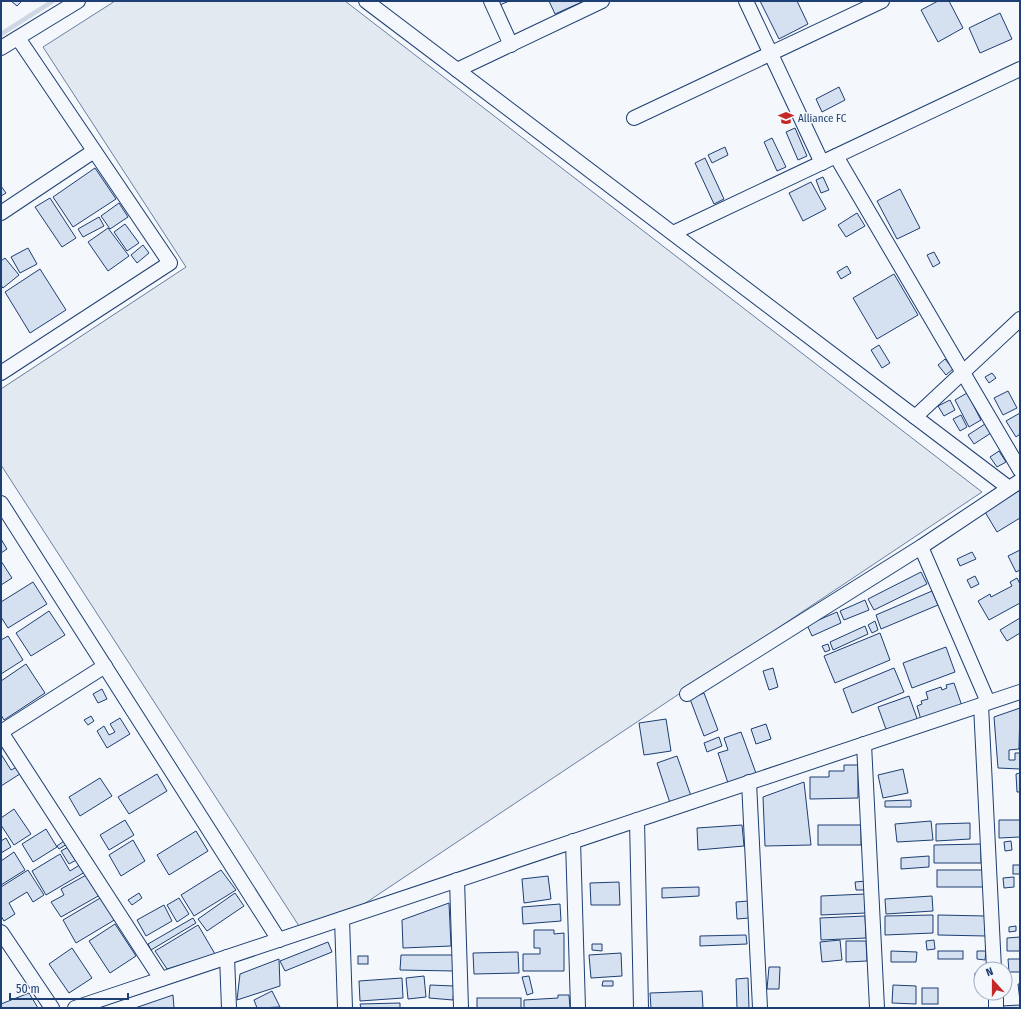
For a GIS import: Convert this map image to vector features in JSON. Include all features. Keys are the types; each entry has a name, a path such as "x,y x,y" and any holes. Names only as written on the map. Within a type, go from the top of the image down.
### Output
{"street":[{"path":"1,48 78,1"},
{"path":"366,1 915,417 1014,485 921,547 687,694"},
{"path":"491,1 511,45"},
{"path":"457,70 602,1"},
{"path":"746,1 822,163"},
{"path":"634,118 882,1"},
{"path":"1,373 170,263 18,38"},
{"path":"673,233 1020,69"},
{"path":"1,213 94,151"},
{"path":"836,156 1020,470"},
{"path":"915,417 1020,319"},
{"path":"1,503 279,940"},
{"path":"921,547 985,704 994,961"},
{"path":"105,666 1,732 161,979"},
{"path":"75,1008 110,1002 161,979 1020,692"},
{"path":"864,744 877,1008"},
{"path":"749,782 760,1008"},
{"path":"637,820 641,1008"},
{"path":"572,842 578,1008"},
{"path":"457,880 461,1008"},
{"path":"342,919 345,1008"},
{"path":"1,932 52,1008"},
{"path":"227,957 229,1008"}],"shaded area":[{"path":"115,1 345,1 982,492 349,914 299,926 1,465 1,389 186,267 43,47"}],"building":[{"path":"11,1 22,1 17,6"},
{"path":"498,1 509,1 500,5"},
{"path":"549,1 584,1 555,14"},
{"path":"760,1 797,1 808,24 779,39"},
{"path":"938,1 949,1 963,28 938,42 921,10"},
{"path":"1000,13 1012,39 980,53 969,28"},
{"path":"839,87 845,100 822,112 816,99"},
{"path":"795,128 807,156 798,160 786,132"},
{"path":"772,138 786,167 777,171 764,142"},
{"path":"725,147 728,155 712,163 708,155"},
{"path":"705,158 724,199 714,204 695,163"},
{"path":"95,168 116,199 73,227 53,197"},
{"path":"823,177 829,190 821,193 816,180"},
{"path":"811,182 826,209 803,221 789,193"},
{"path":"1,186 6,193 1,196"},
{"path":"900,189 920,228 897,239 877,201"},
{"path":"50,198 76,238 62,247 35,207"},
{"path":"119,203 128,217 110,229 101,216"},
{"path":"857,213 865,226 846,237 838,225"},
{"path":"99,217 104,226 83,237 78,229"},
{"path":"125,224 139,243 127,251 114,232"},
{"path":"108,228 129,256 108,271 88,242"},
{"path":"143,245 149,253 137,263 131,255"},
{"path":"28,248 37,264 20,273 11,257"},
{"path":"934,252 940,263 933,267 927,255"},
{"path":"5,258 19,275 3,288 1,285 1,261"},
{"path":"847,266 851,273 841,279 837,272"},
{"path":"40,269 66,310 30,333 5,292"},
{"path":"894,274 918,315 877,339 853,298"},
{"path":"879,345 890,363 882,368 871,350"},
{"path":"945,359 953,369 946,375 938,365"},
{"path":"992,373 996,378 989,383 985,377"},
{"path":"1008,391 1017,408 1003,415 994,398"},
{"path":"967,393 981,420 969,427 955,400"},
{"path":"950,400 955,410 944,416 938,406"},
{"path":"1020,413 1020,434 1016,437 1006,421"},
{"path":"961,415 967,427 960,431 953,419"},
{"path":"985,424 991,433 974,444 968,435"},
{"path":"999,451 1006,462 997,467 990,457"},
{"path":"1020,490 1020,518 997,532 985,512"},
{"path":"1,539 7,549 1,553"},
{"path":"1020,550 1020,570 1016,572 1008,556"},
{"path":"972,552 976,559 960,566 957,559"},
{"path":"1,561 12,578 1,585"},
{"path":"921,572 927,584 874,610 868,599"},
{"path":"975,576 979,584 971,588 967,580"},
{"path":"1017,578 1020,584 1020,603 989,620 978,601 990,594 991,597 1012,586 1010,582"},
{"path":"33,582 47,604 8,628 1,617 1,602"},
{"path":"932,591 938,605 881,629 876,615"},
{"path":"865,600 869,610 844,620 840,611"},
{"path":"49,611 65,635 31,656 16,633"},
{"path":"837,612 841,623 812,636 807,625"},
{"path":"1020,618 1020,633 1007,641 1000,630"},
{"path":"875,621 878,630 872,633 868,625"},
{"path":"865,626 868,634 833,650 830,642"},
{"path":"880,633 890,660 835,683 824,656"},
{"path":"8,636 23,660 1,674 1,640"},
{"path":"828,644 830,650 825,652 822,646"},
{"path":"946,647 955,672 912,688 903,663"},
{"path":"26,664 45,693 4,720 1,715 1,681"},
{"path":"773,668 778,687 769,690 763,671"},
{"path":"894,668 904,692 852,713 843,689"},
{"path":"954,683 962,706 921,720 917,706 922,704 921,701 928,699 926,692 941,687 942,690 947,688 946,685"},
{"path":"102,689 107,699 98,703 93,694"},
{"path":"704,693 718,730 704,736 690,699"},
{"path":"909,696 918,721 887,732 878,707"},
{"path":"1020,708 1019,749 1009,750 1009,760 1015,760 1015,753 1020,753 1020,769 998,768 994,717"},
{"path":"91,716 94,721 88,725 84,720"},
{"path":"120,718 130,734 107,748 97,731 104,726 109,735 115,732 110,724"},
{"path":"666,719 671,751 644,755 639,723"},
{"path":"766,724 771,739 756,744 751,729"},
{"path":"741,732 757,776 729,786 718,753 728,750 724,738"},
{"path":"719,737 722,746 707,752 704,743"},
{"path":"1,754 11,770 19,766 23,772 1,786"},
{"path":"677,756 691,796 670,803 657,763"},
{"path":"844,765 858,765 858,798 810,799 810,777 829,777 829,771 844,771"},
{"path":"903,769 908,793 883,798 878,775"},
{"path":"1020,773 1020,792 1017,792 1016,774"},
{"path":"157,774 167,791 129,814 118,797"},
{"path":"100,778 112,796 80,816 69,797"},
{"path":"804,782 811,845 765,846 763,797"},
{"path":"911,800 911,807 885,807 885,801"},
{"path":"14,809 31,834 14,845 1,825 1,818"},
{"path":"125,820 134,835 109,850 100,835"},
{"path":"999,820 1020,820 1020,837 999,838"},
{"path":"931,821 933,840 897,842 895,824"},
{"path":"970,823 970,839 936,841 936,824"},
{"path":"742,825 744,846 698,850 697,828"},
{"path":"818,825 861,825 861,845 818,845"},
{"path":"46,829 57,847 33,862 22,844"},
{"path":"196,831 208,851 169,875 157,855"},
{"path":"6,838 11,847 1,853 1,841"},
{"path":"133,840 145,861 121,876 109,855"},
{"path":"64,841 67,844 59,849 57,846"},
{"path":"1011,841 1012,850 1005,851 1004,842"},
{"path":"981,844 981,863 934,863 934,845"},
{"path":"70,846 78,859 69,864 61,851"},
{"path":"14,852 25,870 1,885 1,861"},
{"path":"60,854 70,871 81,864 85,872 46,895 32,871"},
{"path":"929,856 929,867 901,869 901,858"},
{"path":"1013,865 1020,865 1020,874 1013,874"},
{"path":"28,870 44,895 33,902 27,892 9,903 15,914 4,921 1,916 1,887"},
{"path":"221,870 236,890 194,916 181,895"},
{"path":"937,870 986,870 986,887 937,887"},
{"path":"88,874 100,895 61,917 51,902 64,895 61,889"},
{"path":"548,876 551,899 524,903 522,879"},
{"path":"1014,877 1014,887 1004,888 1003,878"},
{"path":"866,881 866,890 856,890 855,882"},
{"path":"619,882 620,905 591,905 590,883"},
{"path":"699,887 699,896 662,898 662,888"},
{"path":"139,893 142,898 132,905 128,900"},
{"path":"235,893 244,906 207,931 198,919"},
{"path":"865,894 866,913 821,915 821,896"},
{"path":"932,896 933,911 886,914 885,899"},
{"path":"102,897 116,919 76,943 63,920"},
{"path":"179,898 189,914 177,922 167,905"},
{"path":"748,901 749,918 737,919 736,902"},
{"path":"449,903 451,946 403,948 402,920"},
{"path":"560,904 561,921 523,924 522,907"},
{"path":"164,905 172,921 146,936 137,920"},
{"path":"933,915 933,933 885,935 885,916"},
{"path":"938,915 986,916 986,936 938,935"},
{"path":"865,916 866,938 821,940 820,918"},
{"path":"193,918 196,923 151,950 148,944"},
{"path":"115,924 136,956 110,973 89,941"},
{"path":"198,925 215,954 167,969 155,951"},
{"path":"1016,926 1016,931 1009,932 1009,927"},
{"path":"534,930 554,930 554,934 564,933 564,971 523,971 523,954 540,954 540,948 534,948"},
{"path":"746,935 747,944 700,946 700,936"},
{"path":"1020,937 1020,951 1007,951 1007,938"},
{"path":"840,940 842,960 822,962 820,942"},
{"path":"934,940 935,949 927,950 926,941"},
{"path":"846,941 866,941 867,961 846,962"},
{"path":"328,942 332,952 285,971 280,961"},
{"path":"592,944 602,944 602,951 592,950"},
{"path":"72,948 92,978 69,993 49,964"},
{"path":"891,951 917,952 916,962 891,962"},
{"path":"938,951 963,951 963,959 938,959"},
{"path":"977,951 986,951 985,960 977,959"},
{"path":"518,952 519,973 474,974 473,953"},
{"path":"621,953 622,976 591,978 589,955"},
{"path":"401,955 454,955 454,971 400,970"},
{"path":"358,956 368,956 368,964 358,964"},
{"path":"279,959 280,986 237,1000 240,974"},
{"path":"1008,959 1020,959 1020,972 1013,972 1013,961 1008,961"},
{"path":"769,967 780,967 779,989 767,989"},
{"path":"424,976 426,997 408,999 406,978"},
{"path":"529,976 533,993 527,995 522,977"},
{"path":"402,978 403,998 360,1001 359,981"},
{"path":"748,978 749,1008 737,1008 736,979"},
{"path":"603,981 613,981 613,986 602,986"},
{"path":"1018,984 1020,984 1020,1001"},
{"path":"430,985 454,986 453,1000 429,998"},
{"path":"893,985 916,986 916,1004 892,1003"},
{"path":"922,988 938,988 938,1004 922,1004"},
{"path":"272,991 280,1007 257,1008 254,1000"},
{"path":"702,991 703,1008 651,1008 650,993"},
{"path":"29,993 38,1008 1,1008 1,1004"},
{"path":"173,995 174,1008 135,1008"},
{"path":"558,995 569,995 570,1008 524,1008 524,1000 558,998"},
{"path":"477,998 521,998 521,1008 477,1008"},
{"path":"400,1003 400,1008 361,1008 360,1004"},
{"path":"1020,1005 1020,1008 1002,1008 1001,1006"}],"waterway":[{"path":"1,34 53,1"}],"place":[{"name":"Alliance FC","path":"786,118"}]}
